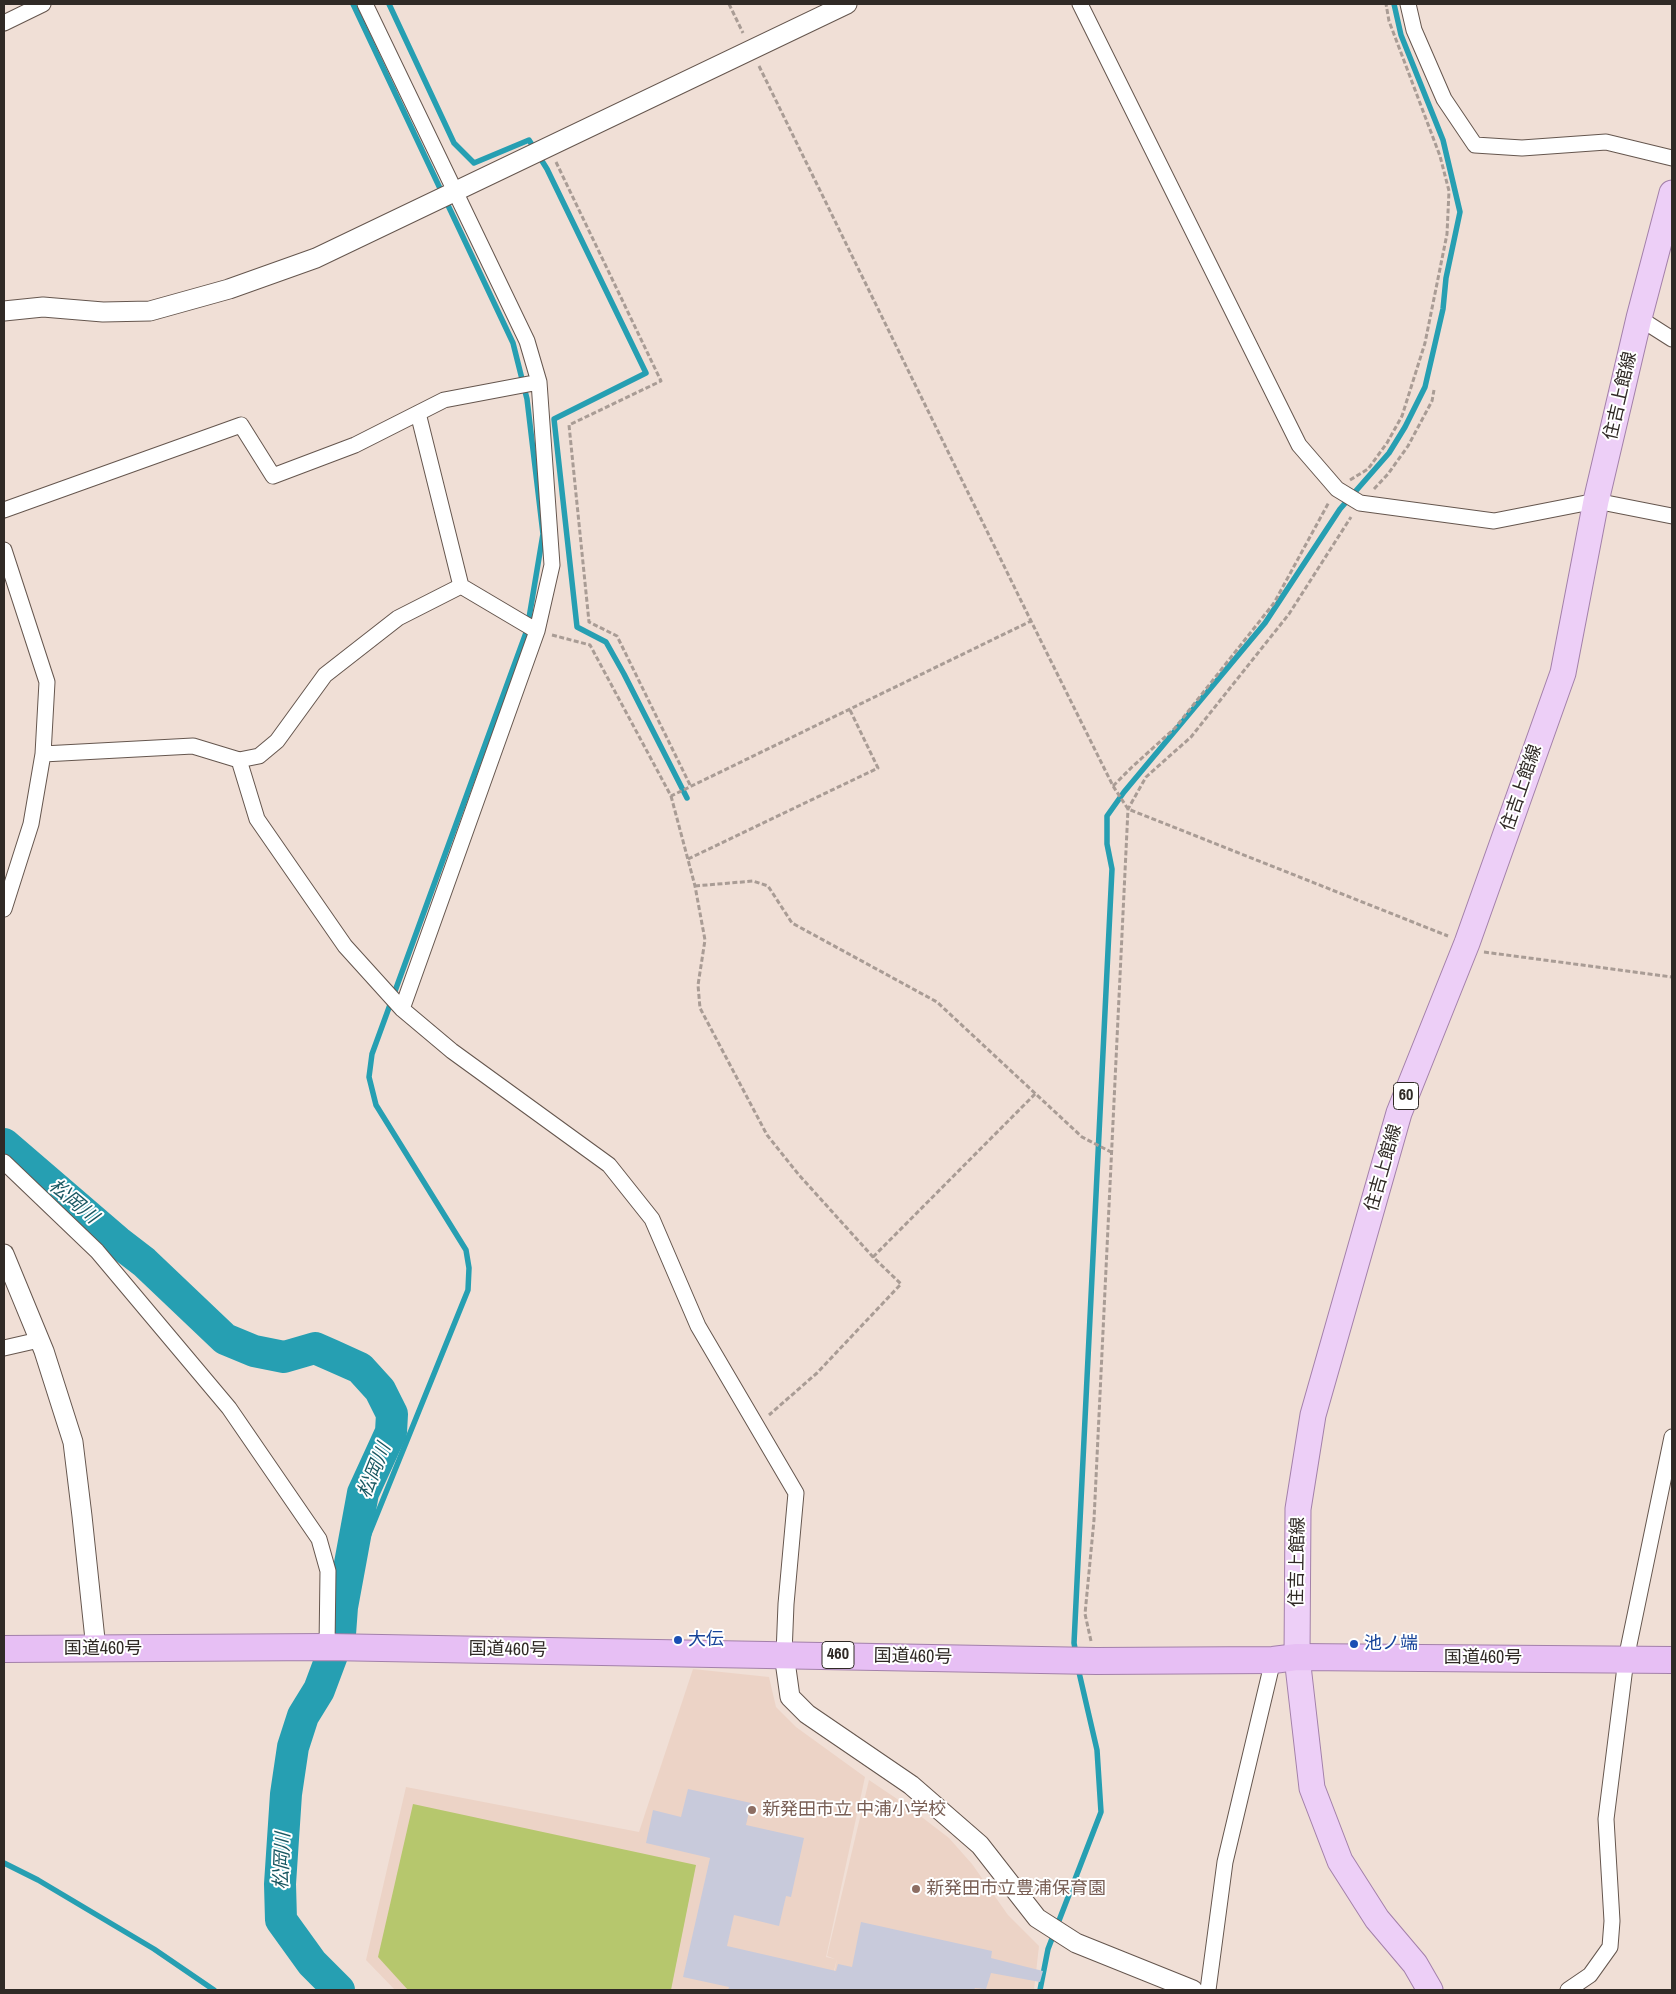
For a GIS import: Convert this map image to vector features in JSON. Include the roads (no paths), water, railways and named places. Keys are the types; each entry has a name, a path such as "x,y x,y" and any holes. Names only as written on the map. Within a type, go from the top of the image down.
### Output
{"highway":[{"name":"国道460号","path":"4,1649 327,1647 1096,1661 1285,1658 1672,1660"}],"main road":[{"name":"住吉上館線","path":"1430,1990 1415,1964 1376,1919 1340,1861 1312,1788 1285,1658 1298,1509 1313,1416 1399,1113 1467,943 1563,673 1596,501 1639,318 1672,193"}],"street":[{"path":"4,23 43,4"},
{"path":"365,4 527,341 539,382 552,565 537,631 402,1009"},
{"path":"4,311 43,307 103,312 150,310 229,289 316,258 846,4"},
{"path":"1080,4 1299,445 1337,489 1360,502 1494,521 1596,501 1672,516"},
{"path":"1408,4 1414,30 1444,100 1474,145 1522,148 1606,142 1672,158"},
{"path":"1639,318 1672,339"},
{"path":"4,510 241,425 273,476 355,445 444,400 539,382"},
{"path":"418,413 461,586 537,631"},
{"path":"4,550 47,682 43,754 31,824 4,909"},
{"path":"43,754 193,746 239,760 259,756 277,741 325,675 398,618 461,586"},
{"path":"239,760 256,819 345,946 402,1009 452,1051 609,1164 652,1219 698,1326 758,1425 796,1493 786,1604 784,1654 790,1697 807,1714 911,1785 980,1845 1036,1918 1076,1943 1193,1990"},
{"path":"4,1162 97,1251 229,1408 319,1539 328,1571 327,1647"},
{"path":"4,1254 39,1340 73,1442 96,1649"},
{"path":"4,1348 39,1340"},
{"path":"1568,1990 1590,1975 1610,1946 1612,1921 1606,1819 1626,1659 1672,1437"},
{"path":"1208,1990 1225,1862 1285,1658"}],"waterway":[{"path":"348,1571 367,1539 468,1290 469,1268 466,1250 376,1105 369,1077 372,1054 527,630 543,534 527,399 513,343 353,4"},
{"path":"389,4 454,143 474,163 529,140 547,169 646,373 554,419 577,627 606,642 687,798"},
{"path":"1076,1654 1074,1643 1112,869 1107,844 1107,816 1124,792 1265,623 1340,509 1389,453 1405,427 1425,387 1443,309 1446,278 1460,212 1443,140 1401,35 1394,4"},
{"name":"松岡川","path":"4,1144 144,1262 225,1339 254,1351 284,1357 315,1348 360,1368 380,1390 392,1414 391,1432 363,1493 342,1607 340,1634 319,1690 303,1716 293,1747 286,1794 280,1884 281,1920 312,1963 339,1990"},
{"path":"1040,1990 1048,1949 1101,1812 1097,1750 1078,1668"},
{"path":"4,1863 38,1880 154,1949 214,1990"}],"place":[{"name":"大伝","path":"678,1640"},
{"name":"池ノ端","path":"1354,1644"},
{"name":"新発田市立 中浦小学校","path":"752,1810"},
{"name":"新発田市立豊浦保育園","path":"916,1889"}]}
